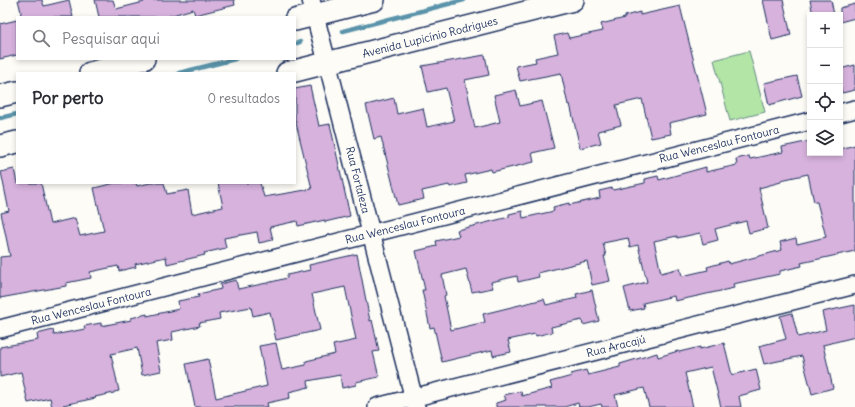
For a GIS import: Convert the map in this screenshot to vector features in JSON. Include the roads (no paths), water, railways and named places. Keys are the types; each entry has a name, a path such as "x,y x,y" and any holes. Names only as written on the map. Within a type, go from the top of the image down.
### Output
{"street":[{"path":"296,19 313,8 374,0"},
{"name":"Avenida Lupicínio Rodrigues","path":"291,72 573,0"},
{"name":"Rua Fortaleza","path":"313,8 415,402"},
{"path":"94,72 140,60"},
{"path":"0,96 16,92"},
{"path":"843,112 855,109"},
{"name":"Rua Wenceslau Fontoura","path":"0,330 807,122"},
{"path":"0,146 16,142"},
{"name":"Rua Aracajú","path":"377,407 415,402 855,285"}],"waterway":[{"path":"343,31 464,0"},
{"path":"296,44 300,42"},
{"path":"183,72 231,60"},
{"path":"0,118 16,114"}]}
